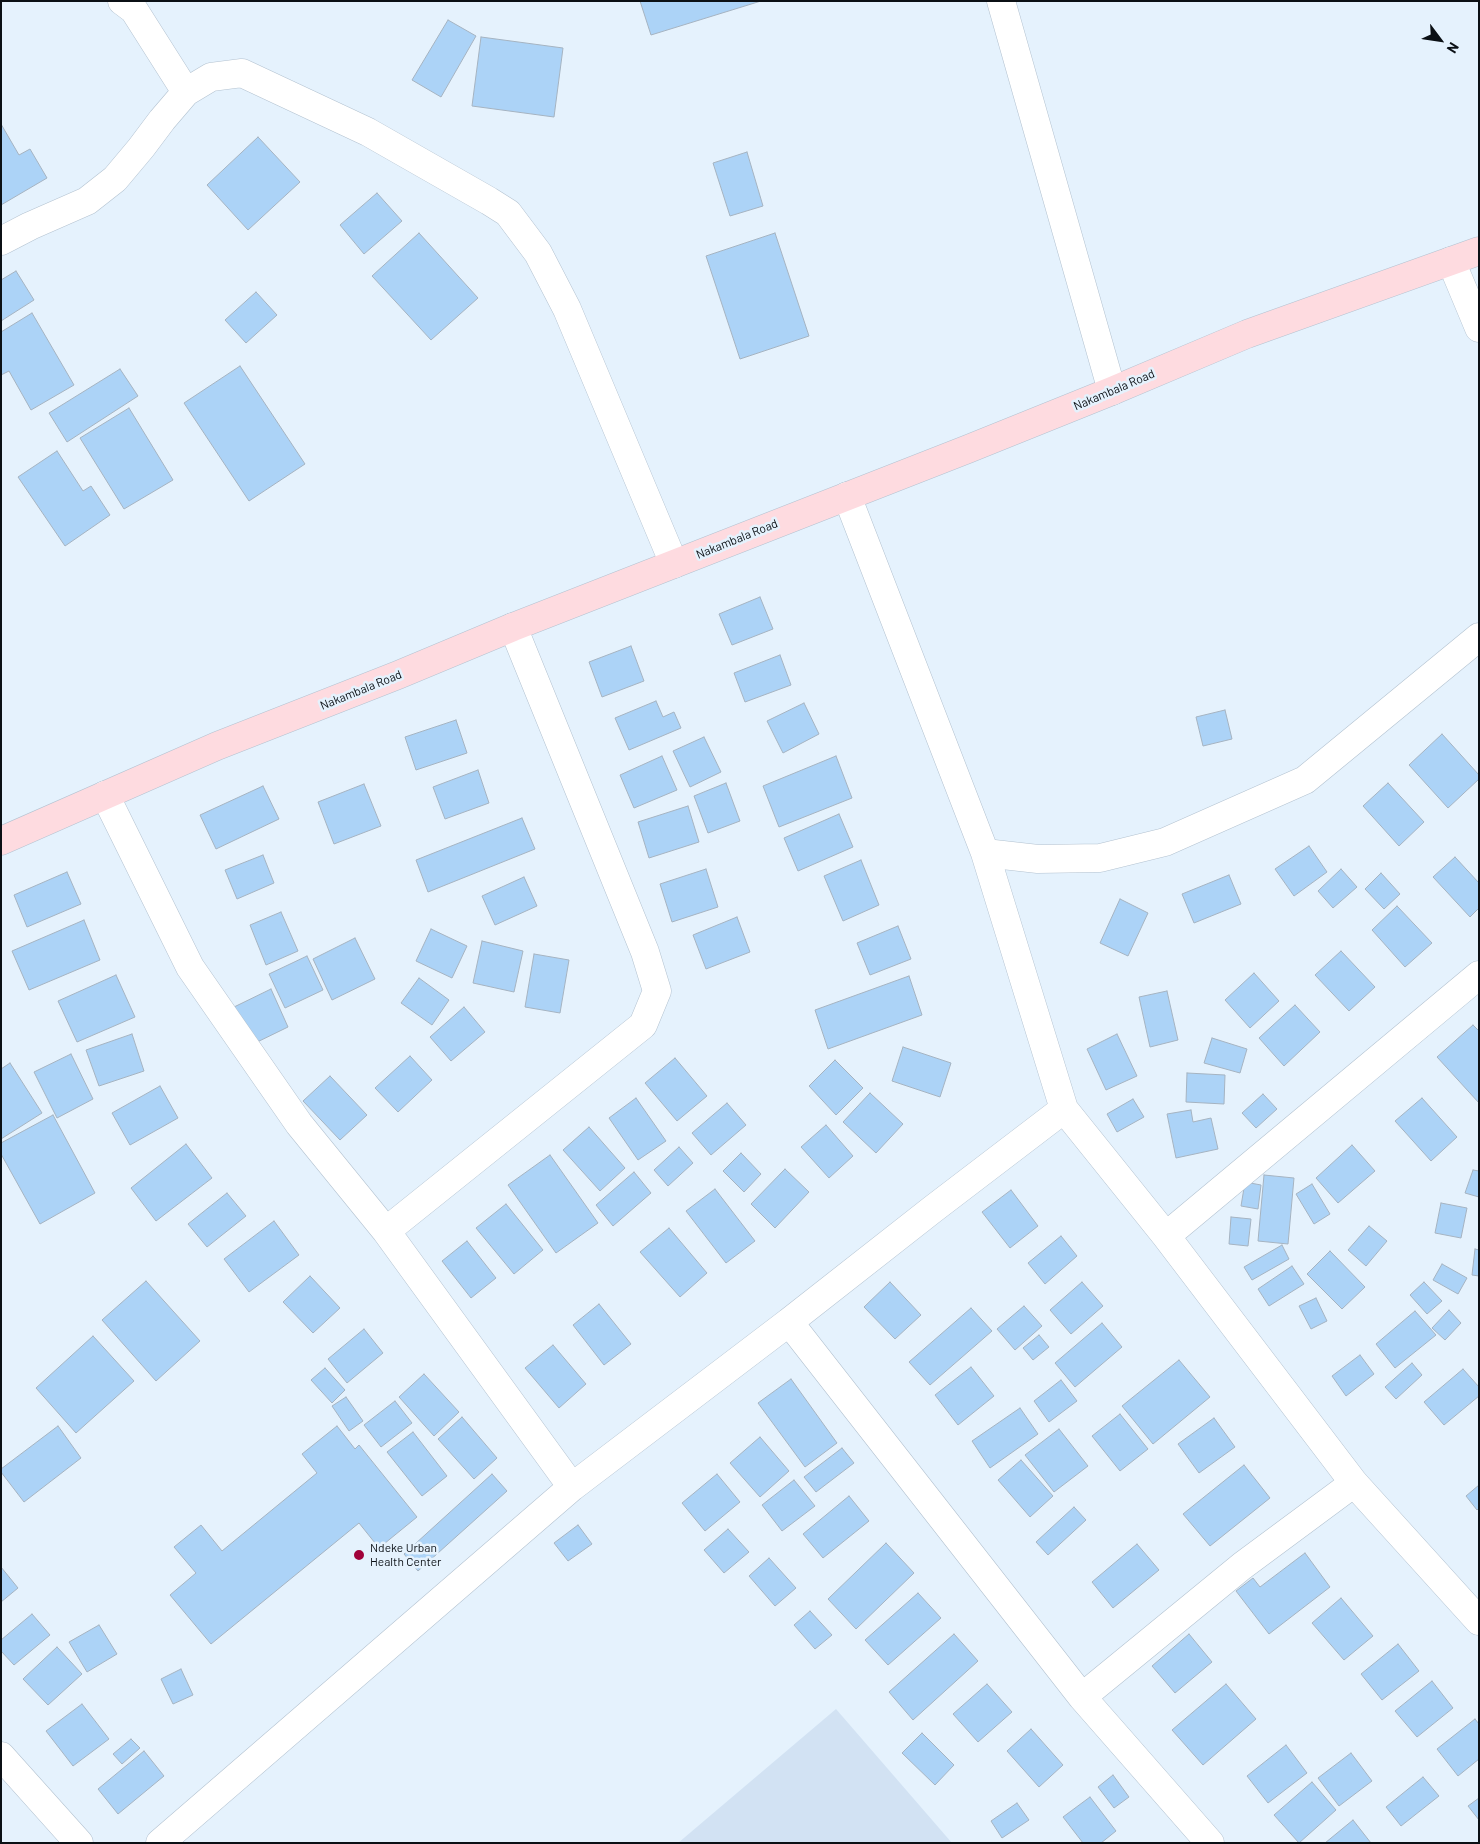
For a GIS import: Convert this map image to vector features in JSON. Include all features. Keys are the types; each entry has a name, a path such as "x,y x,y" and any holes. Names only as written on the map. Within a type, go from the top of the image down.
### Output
{"main road":[{"name":"Nakambala Road","path":"1,841 217,746 398,675 513,627 1112,391 1247,334 1479,251"}],"street":[{"path":"1001,1 1112,391"},
{"path":"129,4 186,92"},
{"path":"1,241 87,201 114,178 186,92 211,77 242,73 368,132 508,213 538,253 568,309 674,564"},
{"path":"1451,261 1479,328"},
{"path":"847,496 985,853 1064,1109 1166,1236 1354,1483 1479,1621"},
{"path":"386,1231 643,1025 657,992 644,952 513,627"},
{"path":"985,853 1038,859 1100,858 1165,842 1305,780 1479,637"},
{"path":"106,795 190,967 299,1124 386,1231 572,1487"},
{"path":"1166,1236 1479,975"},
{"path":"160,1843 572,1487 1064,1109"},
{"path":"789,1322 1082,1697 1210,1843"},
{"path":"1082,1697 1242,1566 1354,1483"},
{"path":"1,1756 79,1843"}],"shaded area":[{"path":"836,1709 952,1843 678,1843"}],"building":[{"path":"640,1 761,1 651,35"},
{"path":"448,20 476,36 441,97 412,80"},
{"path":"481,37 563,48 554,117 472,106"},
{"path":"1,124 19,155 30,149 47,178 1,205"},
{"path":"258,137 300,182 248,230 207,185"},
{"path":"747,152 763,206 730,216 713,163"},
{"path":"377,193 402,221 364,254 340,225"},
{"path":"419,233 478,298 431,340 372,276"},
{"path":"775,233 809,336 740,359 706,256"},
{"path":"16,271 34,300 1,321 1,280"},
{"path":"256,292 277,315 246,343 225,320"},
{"path":"32,313 74,385 31,410 9,371 1,375 1,332"},
{"path":"240,366 305,464 249,501 184,403"},
{"path":"120,369 138,396 67,442 49,413"},
{"path":"129,408 173,480 124,509 80,438"},
{"path":"57,451 83,491 91,486 110,515 65,546 18,477"},
{"path":"760,597 773,629 732,645 719,614"},
{"path":"631,646 644,681 602,697 589,662"},
{"path":"780,655 791,685 745,702 734,673"},
{"path":"656,701 663,717 674,712 681,728 629,750 615,718"},
{"path":"804,703 819,734 783,753 767,721"},
{"path":"1225,710 1232,739 1203,746 1196,717"},
{"path":"456,720 467,753 416,770 405,737"},
{"path":"1442,734 1479,775 1479,779 1448,808 1409,765"},
{"path":"704,737 721,772 690,787 673,751"},
{"path":"662,756 677,790 634,808 620,775"},
{"path":"836,756 852,798 779,827 763,786"},
{"path":"478,770 489,803 445,819 433,787"},
{"path":"726,783 740,821 708,833 694,796"},
{"path":"1388,783 1424,822 1399,846 1363,806"},
{"path":"364,784 381,826 334,844 318,802"},
{"path":"263,786 279,819 216,849 200,815"},
{"path":"688,806 699,842 649,858 638,822"},
{"path":"839,814 853,847 798,871 784,838"},
{"path":"522,818 535,849 428,892 416,860"},
{"path":"1309,846 1327,872 1294,896 1275,869"},
{"path":"263,855 274,883 237,899 225,870"},
{"path":"1455,857 1479,883 1479,908 1470,917 1433,877"},
{"path":"861,860 879,905 843,921 824,876"},
{"path":"706,869 718,907 672,922 660,884"},
{"path":"1341,869 1357,887 1333,908 1318,891"},
{"path":"67,872 81,904 27,927 14,895"},
{"path":"1381,873 1400,894 1384,909 1365,889"},
{"path":"1229,875 1241,904 1194,923 1182,894"},
{"path":"524,877 537,906 495,925 482,896"},
{"path":"1120,899 1148,913 1128,956 1100,943"},
{"path":"1397,906 1432,943 1405,967 1372,930"},
{"path":"281,912 298,951 266,965 250,925"},
{"path":"737,917 750,952 706,969 693,935"},
{"path":"84,920 100,960 29,990 12,951"},
{"path":"898,926 911,959 870,975 857,943"},
{"path":"431,929 467,946 452,978 416,961"},
{"path":"355,938 375,979 332,1000 313,959"},
{"path":"482,941 523,951 514,992 473,983"},
{"path":"1341,951 1375,987 1349,1011 1315,975"},
{"path":"534,954 569,960 560,1013 525,1007"},
{"path":"307,956 323,990 285,1008 269,974"},
{"path":"1254,973 1279,1001 1250,1028 1225,1000"},
{"path":"116,975 135,1017 77,1042 58,1001"},
{"path":"909,976 922,1015 828,1049 815,1010"},
{"path":"419,978 449,1000 432,1025 401,1003"},
{"path":"271,989 288,1027 249,1046 232,1008"},
{"path":"1167,991 1178,1040 1150,1047 1139,997"},
{"path":"1295,1005 1320,1032 1284,1066 1259,1038"},
{"path":"464,1007 485,1032 451,1061 430,1037"},
{"path":"1473,1025 1479,1031 1479,1103 1437,1057"},
{"path":"132,1034 144,1071 99,1086 86,1050"},
{"path":"1117,1034 1137,1076 1106,1090 1087,1049"},
{"path":"1212,1038 1247,1049 1240,1073 1204,1063"},
{"path":"903,1047 951,1063 940,1097 892,1081"},
{"path":"71,1054 93,1099 57,1118 34,1072"},
{"path":"410,1056 432,1080 398,1112 375,1088"},
{"path":"675,1058 707,1096 677,1121 645,1083"},
{"path":"835,1060 863,1088 836,1115 809,1086"},
{"path":"10,1063 42,1113 1,1139 1,1069"},
{"path":"1187,1073 1225,1075 1224,1104 1186,1102"},
{"path":"330,1076 367,1115 340,1140 303,1101"},
{"path":"160,1086 178,1118 130,1145 112,1113"},
{"path":"870,1093 903,1124 876,1153 843,1122"},
{"path":"1263,1094 1277,1109 1256,1128 1242,1113"},
{"path":"636,1098 666,1141 638,1160 609,1118"},
{"path":"1422,1098 1457,1137 1431,1161 1395,1121"},
{"path":"1133,1099 1144,1117 1117,1132 1107,1114"},
{"path":"727,1103 746,1125 711,1155 692,1133"},
{"path":"1191,1110 1193,1122 1211,1118 1218,1149 1176,1158 1167,1114"},
{"path":"53,1115 95,1193 40,1224 1,1154 1,1143"},
{"path":"826,1125 853,1156 829,1178 801,1147"},
{"path":"589,1127 625,1168 600,1191 563,1150"},
{"path":"186,1144 212,1178 156,1221 131,1188"},
{"path":"1352,1145 1375,1171 1338,1203 1316,1178"},
{"path":"679,1147 693,1163 668,1186 654,1170"},
{"path":"741,1153 761,1174 744,1192 723,1171"},
{"path":"550,1155 598,1223 556,1253 508,1185"},
{"path":"785,1169 809,1192 775,1228 751,1204"},
{"path":"1473,1170 1479,1171 1479,1197 1465,1193"},
{"path":"634,1172 651,1193 613,1226 596,1205"},
{"path":"1264,1175 1294,1178 1288,1244 1258,1241"},
{"path":"1245,1182 1261,1185 1258,1209 1241,1206"},
{"path":"1312,1184 1330,1214 1314,1224 1296,1194"},
{"path":"715,1189 755,1241 726,1263 686,1211"},
{"path":"1011,1190 1038,1226 1010,1248 982,1212"},
{"path":"227,1193 246,1216 207,1247 188,1224"},
{"path":"1441,1203 1467,1208 1461,1238 1435,1233"},
{"path":"506,1204 543,1250 514,1274 476,1228"},
{"path":"1231,1217 1251,1219 1248,1246 1229,1244"},
{"path":"274,1221 299,1255 249,1292 224,1259"},
{"path":"1369,1226 1387,1241 1366,1266 1348,1250"},
{"path":"669,1228 707,1273 680,1297 640,1252"},
{"path":"1061,1236 1077,1256 1045,1284 1028,1263"},
{"path":"467,1241 496,1278 471,1298 442,1261"},
{"path":"1282,1245 1289,1259 1252,1280 1244,1267"},
{"path":"1475,1249 1479,1250 1479,1276 1472,1275"},
{"path":"1330,1251 1365,1287 1342,1309 1307,1274"},
{"path":"1442,1264 1467,1278 1458,1294 1433,1280"},
{"path":"1292,1266 1304,1284 1269,1306 1258,1289"},
{"path":"310,1276 340,1308 313,1333 283,1302"},
{"path":"146,1281 200,1341 156,1381 102,1320"},
{"path":"890,1282 921,1315 895,1339 864,1307"},
{"path":"1082,1282 1103,1306 1071,1334 1050,1310"},
{"path":"1424,1282 1442,1301 1427,1314 1410,1295"},
{"path":"1316,1298 1327,1321 1311,1329 1299,1306"},
{"path":"599,1304 631,1344 604,1365 573,1325"},
{"path":"1024,1306 1042,1326 1015,1350 997,1329"},
{"path":"971,1308 992,1331 930,1385 909,1362"},
{"path":"1449,1310 1461,1323 1445,1340 1432,1328"},
{"path":"1415,1311 1436,1335 1395,1368 1376,1344"},
{"path":"1102,1323 1122,1347 1075,1387 1055,1363"},
{"path":"364,1329 383,1353 347,1383 328,1359"},
{"path":"1039,1335 1049,1347 1033,1360 1023,1348"},
{"path":"93,1336 134,1381 76,1433 36,1388"},
{"path":"553,1345 586,1384 559,1408 525,1368"},
{"path":"1360,1355 1374,1374 1346,1396 1332,1376"},
{"path":"1179,1360 1210,1397 1153,1444 1122,1406"},
{"path":"1412,1363 1422,1375 1396,1399 1385,1387"},
{"path":"971,1367 994,1396 958,1425 935,1395"},
{"path":"325,1368 345,1390 332,1403 311,1380"},
{"path":"1463,1369 1479,1387 1479,1396 1444,1425 1424,1402"},
{"path":"424,1374 459,1412 434,1436 399,1397"},
{"path":"791,1379 837,1443 805,1467 758,1403"},
{"path":"1061,1380 1077,1401 1049,1422 1034,1401"},
{"path":"346,1397 363,1421 349,1431 332,1406"},
{"path":"395,1401 412,1423 381,1447 364,1425"},
{"path":"1020,1408 1038,1434 990,1468 972,1441"},
{"path":"1120,1414 1148,1449 1120,1471 1092,1436"},
{"path":"462,1417 497,1458 474,1479 438,1439"},
{"path":"1214,1418 1235,1447 1199,1473 1178,1444"},
{"path":"58,1426 81,1458 24,1502 1,1472 1,1469"},
{"path":"337,1426 355,1449 359,1445 417,1517 379,1548 359,1523 211,1644 170,1595 196,1573 174,1547 201,1525 222,1551 317,1473 302,1454"},
{"path":"1059,1429 1088,1466 1054,1492 1025,1455"},
{"path":"413,1432 447,1476 422,1496 387,1452"},
{"path":"760,1437 789,1471 760,1497 730,1463"},
{"path":"842,1448 854,1463 816,1492 804,1477"},
{"path":"1021,1460 1053,1496 1030,1517 998,1480"},
{"path":"1244,1465 1270,1498 1210,1546 1183,1514"},
{"path":"492,1474 507,1491 418,1571 404,1554"},
{"path":"717,1474 740,1502 705,1531 682,1503"},
{"path":"794,1480 815,1506 782,1531 762,1505"},
{"path":"1479,1485 1479,1508 1477,1510 1466,1496"},
{"path":"849,1496 869,1521 823,1558 803,1534"},
{"path":"1074,1507 1086,1520 1048,1555 1036,1542"},
{"path":"578,1525 592,1544 568,1561 554,1543"},
{"path":"728,1529 749,1552 724,1573 704,1550"},
{"path":"886,1543 914,1573 856,1629 828,1599"},
{"path":"1137,1544 1159,1570 1113,1608 1092,1582"},
{"path":"1305,1553 1330,1587 1269,1634 1236,1591 1253,1578 1260,1587"},
{"path":"769,1558 796,1588 775,1606 749,1576"},
{"path":"1,1567 18,1588 1,1602"},
{"path":"918,1593 941,1618 888,1665 865,1640"},
{"path":"1341,1598 1373,1636 1344,1660 1312,1623"},
{"path":"810,1611 832,1635 815,1649 794,1625"},
{"path":"32,1614 50,1635 14,1665 1,1651 1,1640"},
{"path":"99,1625 117,1654 87,1672 69,1642"},
{"path":"954,1634 978,1661 913,1720 889,1692"},
{"path":"1189,1634 1212,1662 1175,1693 1152,1666"},
{"path":"1398,1644 1419,1671 1382,1700 1361,1674"},
{"path":"57,1647 82,1674 48,1705 23,1679"},
{"path":"181,1669 193,1695 173,1704 161,1679"},
{"path":"1432,1681 1453,1708 1417,1737 1395,1711"},
{"path":"987,1684 1012,1712 978,1742 953,1714"},
{"path":"1226,1684 1256,1719 1203,1765 1172,1730"},
{"path":"82,1704 109,1739 73,1766 46,1731"},
{"path":"1475,1719 1479,1724 1479,1759 1458,1776 1437,1749"},
{"path":"1031,1729 1063,1765 1039,1787 1007,1751"},
{"path":"922,1733 954,1765 935,1785 902,1753"},
{"path":"131,1739 140,1748 122,1764 113,1754"},
{"path":"1286,1745 1307,1773 1268,1803 1247,1776"},
{"path":"144,1751 164,1776 118,1814 98,1789"},
{"path":"1351,1753 1372,1781 1339,1806 1318,1778"},
{"path":"1113,1775 1129,1797 1114,1808 1098,1787"},
{"path":"1423,1777 1439,1796 1401,1826 1386,1807"},
{"path":"1312,1782 1336,1810 1299,1843 1274,1815"},
{"path":"1090,1797 1116,1831 1101,1843 1083,1843 1063,1817"},
{"path":"1479,1798 1479,1820 1468,1806"},
{"path":"1017,1803 1029,1820 1002,1838 991,1821"},
{"path":"1353,1820 1371,1843 1325,1843"}],"place":[{"name":"Ndeke Urban Health Center","path":"359,1555"}]}
